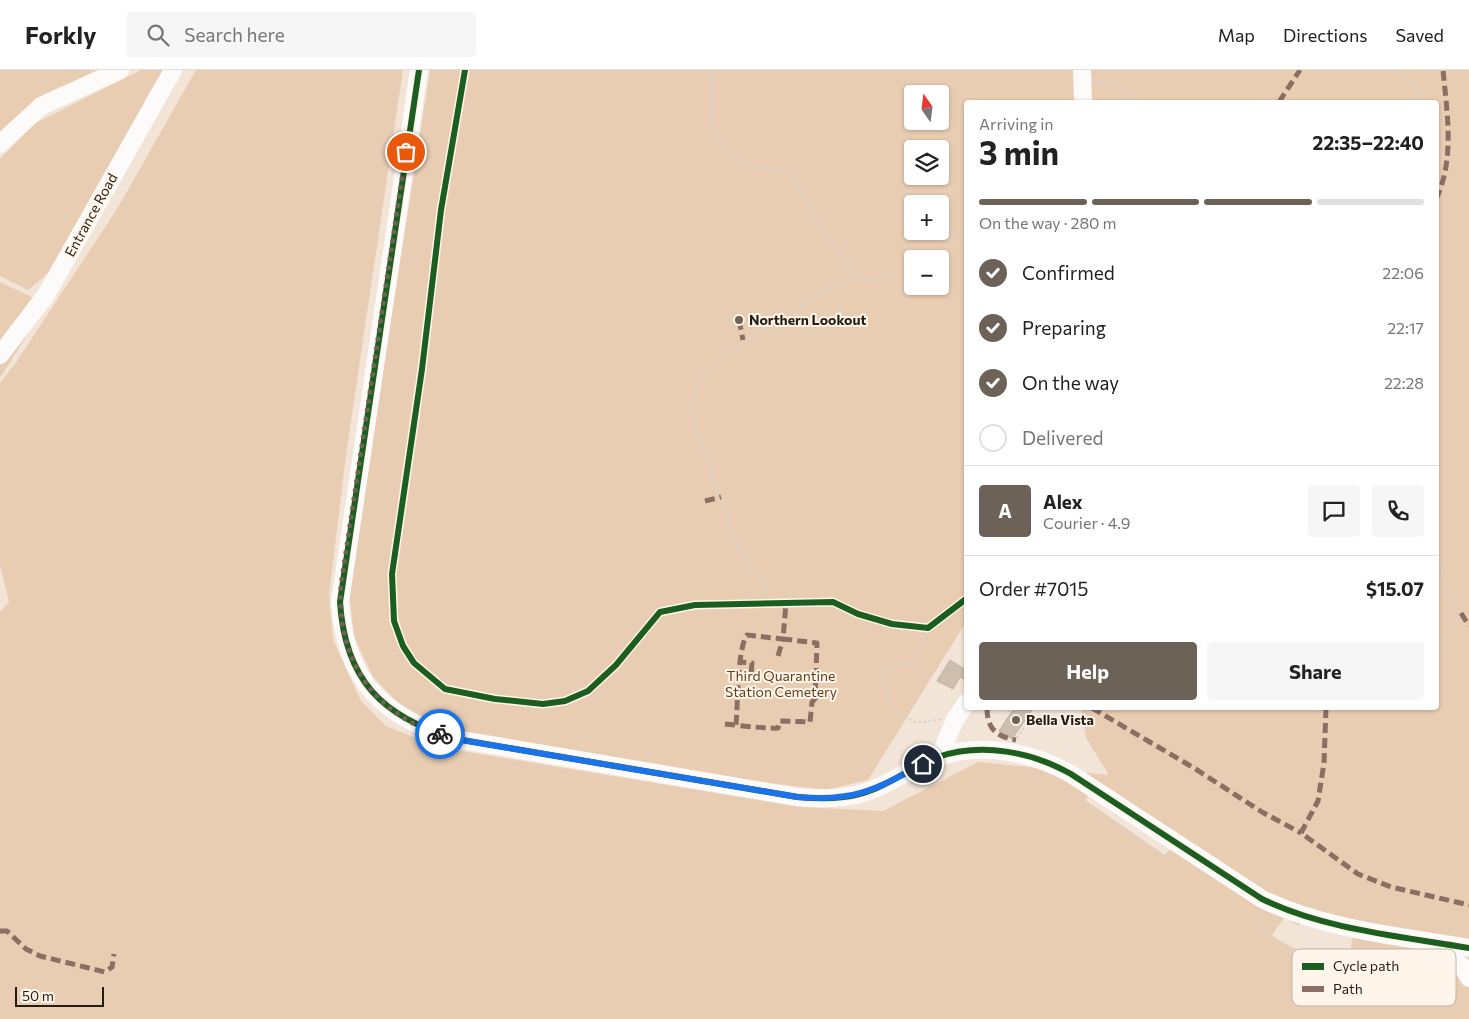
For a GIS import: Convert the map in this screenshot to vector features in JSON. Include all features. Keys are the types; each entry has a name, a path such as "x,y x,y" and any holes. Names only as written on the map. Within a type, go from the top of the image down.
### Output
{"street":[{"path":"0,144 42,106 120,70"},
{"name":"Entrance Road","path":"0,355 46,295 173,70"},
{"path":"419,70 341,585 340,611 344,638 359,673 379,700 406,721 456,739 798,797 824,799 865,793 939,757 984,751 1038,758 1071,774 1262,899 1286,911 1318,920 1469,948"},
{"path":"1082,76 1083,100"},
{"path":"939,757 955,720 964,706"},
{"path":"1428,941 1439,949"},
{"path":"1456,962 1462,966 1469,978"}],"path":[{"path":"712,70 714,132 727,150 741,161 756,169 784,171 796,182 822,228 849,261 854,279"},
{"path":"1394,70 1418,85 1421,100"},
{"path":"1082,76 1118,84 1135,100"},
{"path":"1439,122 1448,124"},
{"path":"939,250 947,240 964,228"},
{"path":"771,603 764,584 743,555 731,529 694,422 692,406 700,384 726,353 822,293 854,279 880,279 904,269"},
{"path":"1439,559 1445,585 1461,614 1439,649"},
{"path":"928,628 928,635 912,660 905,664 890,666 883,679 896,712 917,723 928,720"},
{"path":"1006,710 1010,712"}],"green space":[{"path":"0,70 102,70 0,138"},
{"path":"141,70 167,70 52,270 28,290 0,276 0,159 34,124"},
{"name":"Third Quarantine Station Cemetery","path":"196,70 403,70 346,455 329,595 333,640 361,701 386,726 438,747 800,807 883,811 978,762 1109,775 1086,738 1081,710 1439,710 1439,100 964,100 964,625 868,780 826,790 699,774 457,731 405,710 373,677 354,637 349,589 430,70 1469,70 1469,1019 0,1019 0,612 9,602 0,565 0,383 17,361 117,209","holes":["1091,792 1171,848 1165,855 1085,800"]},
{"path":"0,282 30,296 43,310 0,378"}],"building":[{"path":"950,660 964,669 963,679 960,677 953,689 937,681"},
{"name":"Bella Vista","path":"1013,710 1033,710 1012,739 999,731"}],"marked path":[{"path":"1280,100 1300,70"},
{"path":"1439,192 1446,168 1448,152 1448,119 1443,70"},
{"path":"739,320 743,340"},
{"path":"705,501 721,497"},
{"path":"778,656 783,639 747,635 741,652 736,725 778,728 780,721 810,722 812,702 815,699 817,643 783,639 786,603"},
{"path":"1461,613 1469,626"},
{"path":"740,662 752,663 751,676 740,678"},
{"path":"987,710 989,721 994,730 1003,737 1016,740"},
{"path":"1095,710 1194,768 1262,812 1301,833"},
{"path":"1326,710 1324,763 1318,801 1301,833 1358,874 1391,887 1469,905"},
{"path":"725,724 736,725"},
{"path":"0,931 7,931 26,949 40,956 105,972 112,967 114,954"}],"cycle path":[{"path":"419,70 340,602 343,629 359,674 372,692 388,707 430,730 456,739 808,798 852,796 873,790 931,760 955,753 989,750 1023,755 1056,766 1071,774 1262,899 1286,910 1364,931 1469,948"},
{"path":"465,70 441,210 422,369 392,574 394,621 403,646 414,663 445,689 495,699 543,704 565,701 588,691 616,665 660,612 695,605 833,602 858,614 892,624 928,628 964,601"}],"way so far":[{"path":"406,152 341,585 341,621 344,638 359,673 379,700 406,721 440,734"}],"place":[{"name":"Northern Lookout","path":"739,320"},
{"name":"Bella Vista","path":"1016,720"}],"route":[{"path":"440,734 456,739 798,797 824,799 865,793 923,764"}]}
